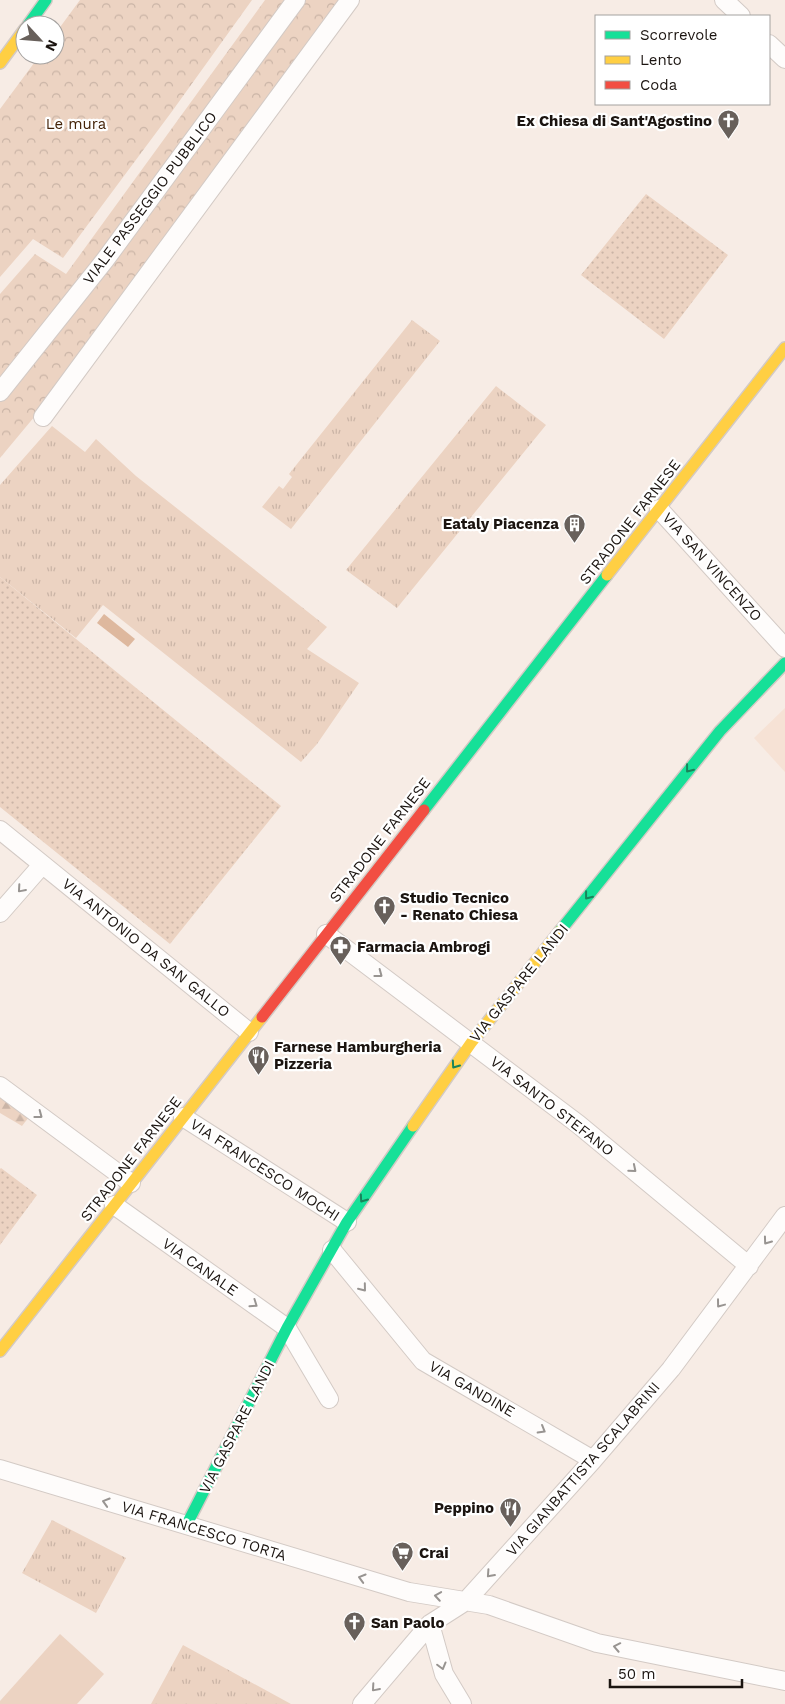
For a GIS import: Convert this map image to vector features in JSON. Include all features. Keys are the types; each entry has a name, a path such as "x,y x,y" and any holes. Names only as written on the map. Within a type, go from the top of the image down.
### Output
{"street":[{"path":"35,15 46,0"},
{"name":"VIALE PASSEGGIO PUBBLICO","path":"0,392 105,260 296,0"},
{"path":"42,416 350,0"},
{"path":"724,0 740,15"},
{"path":"0,63 15,43"},
{"path":"770,45 785,60"},
{"name":"STRADONE FARNESE","path":"0,1351 785,348"},
{"name":"VIA SAN VINCENZO","path":"659,509 785,648"},
{"name":"VIA GASPARE LANDI","path":"186,1526 287,1328 347,1222 470,1043 720,731 785,663"},
{"name":"VIA ANTONIO DA SAN GALLO","path":"0,830 249,1032"},
{"path":"0,913 42,865"},
{"name":"VIA SANTO STEFANO","path":"326,934 578,1124 749,1266"},
{"path":"0,1086 131,1183"},
{"name":"VIA FRANCESCO MOCHI","path":"183,1117 347,1222"},
{"name":"VIA CANALE","path":"114,1205 287,1328"},
{"name":"VIA GIANBATTISTA SCALABRINI","path":"362,1704 430,1624 466,1601 593,1460 670,1369 785,1216"},
{"name":"VIA GANDINE","path":"332,1250 422,1361 593,1460"},
{"path":"287,1328 328,1399"},
{"name":"VIA FRANCESCO TORTA","path":"0,1469 409,1592 489,1605 597,1643 785,1681"},
{"path":"430,1624 444,1674 462,1704"}],"shaded area":[{"path":"104,614 135,639 128,647 97,623"},
{"path":"785,708 785,772 754,738"}],"green space":[{"name":"Le mura","path":"80,0 252,0 63,258 33,239 0,277 0,109 33,65 65,65 65,20"},
{"path":"265,0 341,0 100,338 0,458 0,294 35,254 66,274"},
{"path":"646,194 728,255 664,339 581,275"},
{"path":"412,320 440,341 291,529 262,507 279,486 283,489 292,477 289,474"},
{"path":"496,386 546,425 397,608 346,570"},
{"path":"52,426 85,452 96,439 136,476 327,627 307,649 359,683 317,744 301,762 103,605 76,638 0,577 0,485"},
{"path":"0,577 281,806 170,944 0,807"},
{"path":"0,1095 29,1117 22,1126 0,1113"},
{"path":"0,1169 37,1195 0,1245"},
{"path":"52,1520 126,1558 96,1613 22,1573"},
{"path":"60,1634 104,1674 77,1704 0,1704 0,1701"},
{"path":"183,1645 291,1704 151,1704"}],"traffic: fast":[{"path":"35,15 46,0"},
{"path":"424,810 607,575"},
{"path":"560,931 720,731 785,663"},
{"path":"186,1526 287,1328 347,1222 413,1126"}],"traffic: slow":[{"path":"0,63 15,43"},
{"path":"607,575 785,348"},
{"path":"413,1126 471,1043 560,931"},
{"path":"0,1351 262,1017"}],"traffic: jam":[{"path":"262,1017 424,810"}],"place":[{"name":"Ex Chiesa di Sant'Agostino","path":"728,140"},
{"name":"Eataly Piacenza","path":"575,543"},
{"name":"Studio Tecnico - Renato Chiesa","path":"384,926"},
{"name":"Farmacia Ambrogi","path":"341,966"},
{"name":"Farnese Hamburgheria Pizzeria","path":"258,1075"},
{"name":"Peppino","path":"510,1527"},
{"name":"Crai","path":"403,1572"},
{"name":"San Paolo","path":"355,1642"}]}
